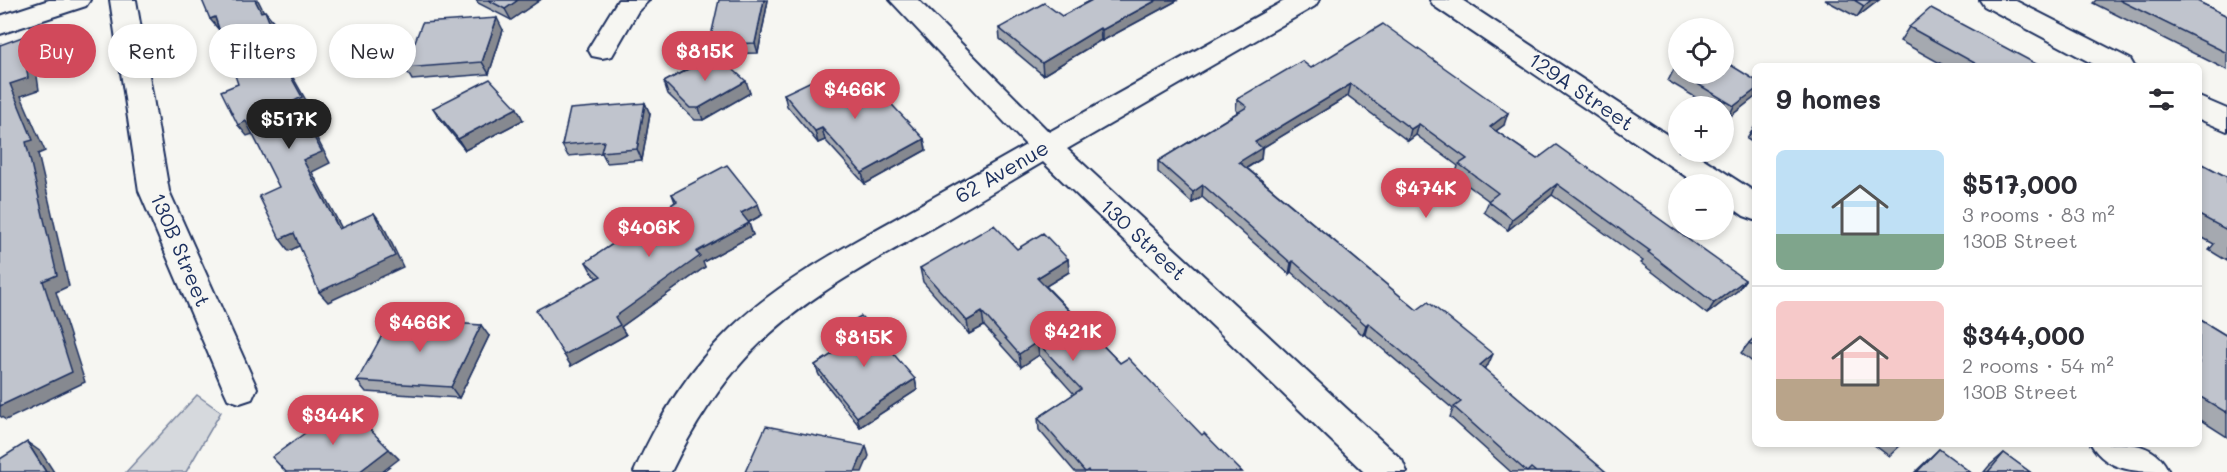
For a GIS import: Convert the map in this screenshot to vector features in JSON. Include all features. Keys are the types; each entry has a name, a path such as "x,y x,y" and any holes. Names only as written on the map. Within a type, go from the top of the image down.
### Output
{"street":[{"path":"0,26 77,0"},
{"name":"130B Street","path":"123,0 154,191 240,388"},
{"path":"602,49 628,5 636,0"},
{"name":"130 Street","path":"903,0 1046,146 1389,472"},
{"name":"62 Avenue","path":"652,472 672,430 716,368 754,327 794,294 1046,146 1306,0"},
{"name":"129A Street","path":"1443,0 1704,174"},
{"path":"1993,0 2114,63"},
{"path":"2202,108 2227,121"},
{"path":"1734,194 1752,206"},
{"path":"2114,447 2151,472"}],"shaded area":[{"path":"197,395 221,412 186,472 126,472"}],"building":[{"path":"202,0 255,0 261,12 265,11 270,24 217,24 215,17 210,19"},
{"path":"488,0 518,0 505,9"},
{"path":"719,0 764,0 755,43 709,45"},
{"path":"1092,0 1157,0 1102,30 1100,28 1042,63 999,28 1044,3 1062,16"},
{"path":"1854,0 1871,0 1864,6"},
{"path":"2119,0 2195,0 2227,16 2227,53"},
{"path":"1931,8 2034,63 1975,63 1909,27"},
{"path":"497,18 482,62 416,67 416,39 422,23"},
{"path":"1383,24 1508,113 1490,127 1537,159 1556,145 1668,225 1668,240 1689,240 1745,280 1714,303 1648,252 1650,251 1557,184 1512,219 1488,201 1498,193 1459,164 1467,159 1419,124 1411,129 1351,84 1255,142 1262,148 1239,162 1417,310 1428,302 1493,354 1480,365 1606,472 1536,472 1531,468 1527,472 1454,407 1461,402 1368,323 1366,325 1293,261 1291,263 1203,185 1193,192 1158,161 1247,107 1237,99 1302,61 1311,68"},
{"path":"18,38 18,78 28,78 10,84 33,140 26,142 57,275 43,281 72,372 0,406 0,45"},
{"path":"716,54 746,81 699,108 690,108 664,82"},
{"path":"1734,67 1752,78 1752,92 1734,106 1734,96 1717,96 1698,84 1734,84"},
{"path":"826,74 839,89 865,76 924,139 862,173 822,128 815,131 784,94"},
{"path":"236,78 292,78 302,97 294,101 322,152 303,160 339,229 374,213 395,256 319,292 294,233 280,239 259,196 279,187 246,121 238,125 221,91 238,84"},
{"path":"490,79 517,108 458,139 433,108"},
{"path":"645,103 637,149 601,152 604,141 562,145 570,109"},
{"path":"2202,164 2227,177 2227,230 2202,217"},
{"path":"727,165 758,204 741,213 749,223 696,252 700,256 615,317 620,325 564,355 536,310 601,276 586,262 677,201 672,194"},
{"path":"994,225 1017,249 1043,233 1068,259 1037,278 1120,363 1128,358 1202,435 1204,433 1242,472 1089,472 1088,470 1085,472 1038,418 1081,389 1037,342 1019,354 982,312 967,321 920,268"},
{"path":"861,316 915,379 857,417 815,365 848,344 836,330"},
{"path":"391,319 481,325 451,387 357,381"},
{"path":"2202,321 2227,336 2227,413 2202,398"},
{"path":"345,404 389,449 359,472 286,472 272,457"},
{"path":"766,426 866,446 855,472 745,472"},
{"path":"27,442 46,472 0,472 0,459"},
{"path":"1939,449 1970,472 1917,472"},
{"path":"2004,453 2030,472 1988,472"}]}
